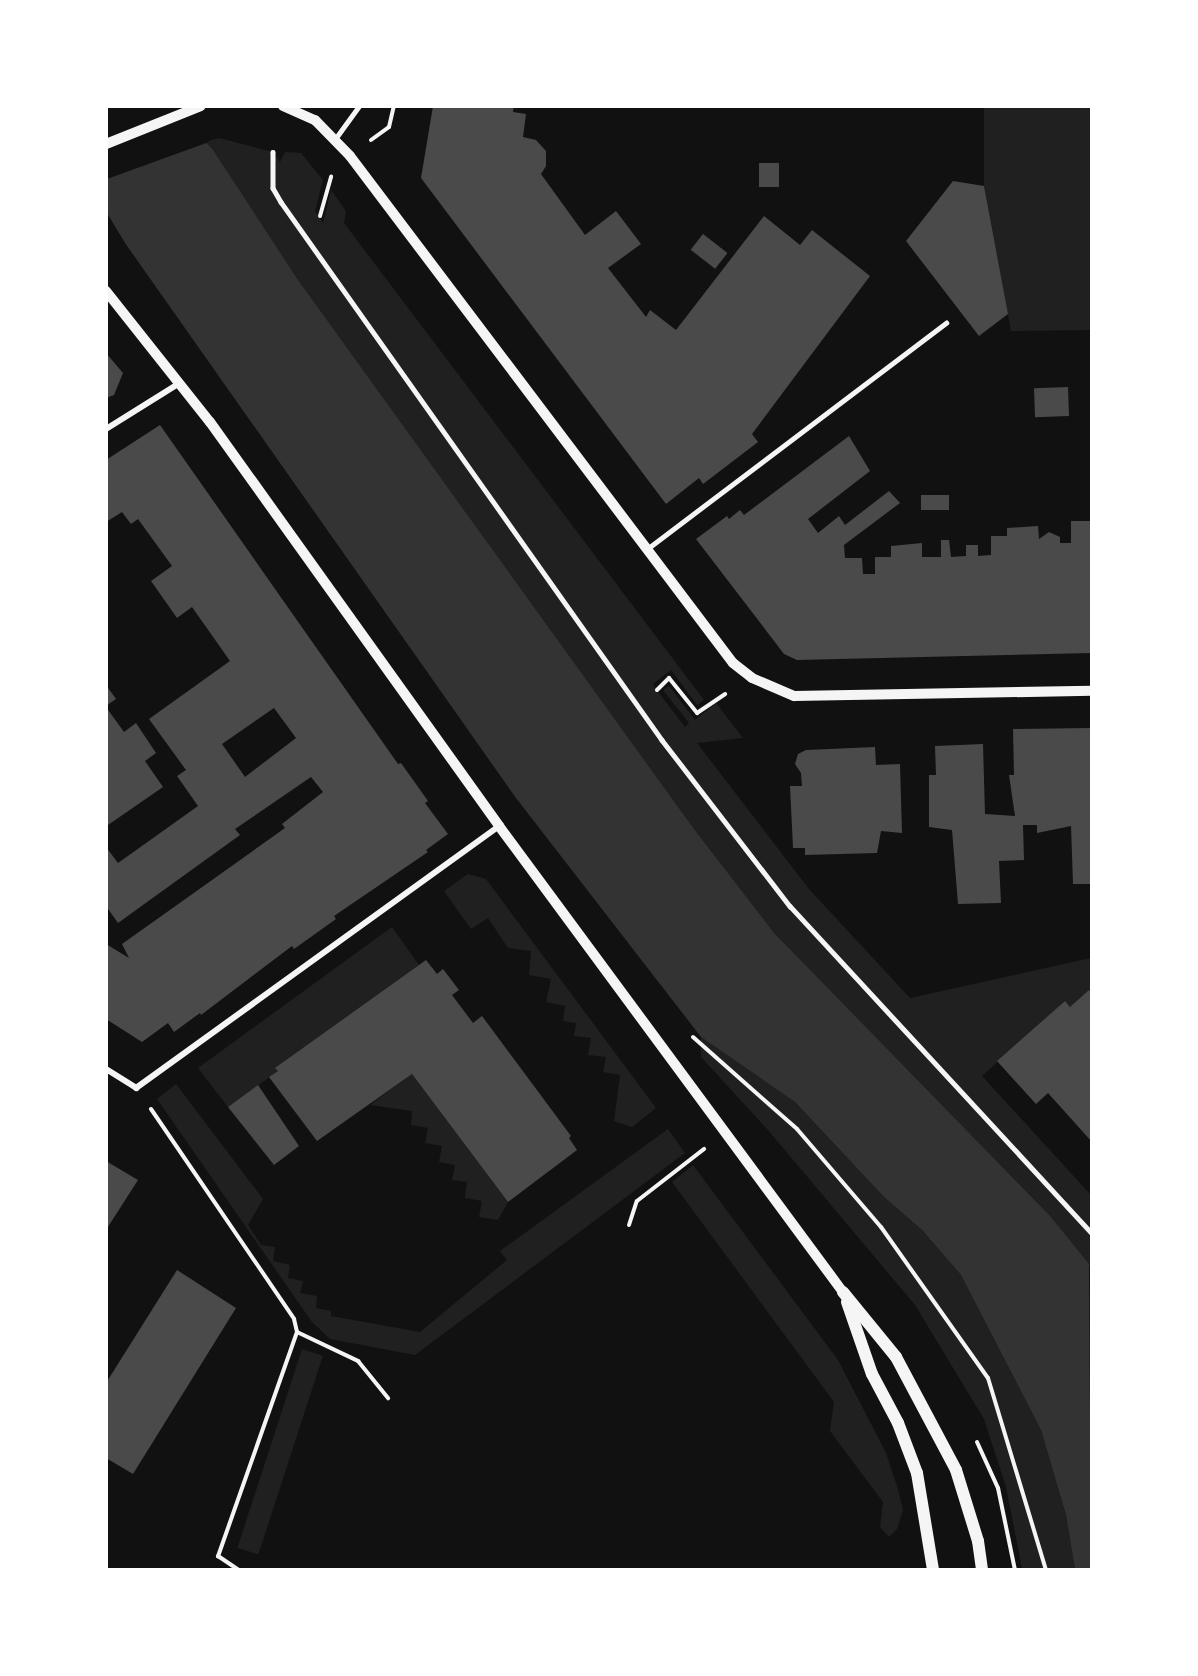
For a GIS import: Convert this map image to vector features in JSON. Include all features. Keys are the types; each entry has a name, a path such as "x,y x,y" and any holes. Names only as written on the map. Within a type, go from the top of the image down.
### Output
{"main road":[{"path":"843,1292 872,1374 898,1423 917,1473 933,1569"},
{"path":"843,1292 896,1357 956,1470 978,1540 982,1569"}],"street":[{"path":"283,106 315,120 350,156 733,663 752,678 794,696 1092,691"},
{"path":"335,139 359,106"},
{"path":"106,144 200,107"},
{"path":"106,291 210,422 499,826 843,1292"},
{"path":"106,429 178,384"},
{"path":"106,1069 136,1088 499,826"}],"lane":[{"path":"273,152 273,188 662,740 790,906 1092,1233"},
{"path":"646,550 946,323"}],"path":[{"path":"314,249 333,170 389,127 394,106"},
{"path":"663,698 656,689 669,678 697,713 752,678"},
{"path":"687,1032 797,1129 881,1227 988,1378 1046,1569"},
{"path":"136,1088 294,1319 297,1332 218,1556 239,1569"},
{"path":"629,1225 637,1201 724,1132"},
{"path":"297,1332 358,1361 388,1398"}],"shaded area":[{"path":"107,107 173,107 213,150 296,277 694,829 775,934 1050,1216 1089,1264 1091,1569 1075,1569 1066,1515 1041,1430 961,1275 922,1230 884,1197 795,1102 701,1037 516,798 125,243 107,213"},
{"path":"984,107 1091,107 1091,330 1011,331 984,186"},
{"path":"219,138 273,152 280,162 285,152 301,153 323,180 315,211 323,223 331,190 346,211 344,223 704,700 697,705 671,670 653,684 656,689 685,727 689,723 663,690 669,686 695,720 716,703 743,738 697,743 809,889 910,998 1091,958 1091,993 1070,1007 1065,1001 982,1076 1091,1195 1091,1268 775,934 694,829 296,277 205,142"},
{"path":"468,874 486,879 656,1108 632,1127 614,1121 620,1075 603,1072 606,1057 588,1055 591,1038 574,1036 576,1023 563,1021 565,1006 546,1002 551,979 529,975 531,951 508,948 488,918 471,929 444,891"},
{"path":"392,927 419,965 276,1068 278,1071 228,1107 198,1068"},
{"path":"701,1037 795,1102 884,1197 922,1230 961,1275 1041,1430 1066,1515 1075,1569 1022,1569 1006,1487 984,1419 915,1305 768,1130 701,1057"},
{"path":"412,1074 508,1202 498,1220 479,1217 482,1201 465,1198 467,1182 452,1180 455,1165 439,1162 442,1146 425,1143 428,1128 411,1125 412,1111 370,1105"},
{"path":"176,1084 263,1199 248,1225 261,1245 275,1247 273,1261 290,1265 288,1278 303,1281 300,1293 317,1296 316,1308 331,1311 331,1316 420,1332 507,1260 500,1251 668,1129 685,1153 415,1355 330,1339 312,1322 157,1099"},
{"path":"693,1165 838,1360 886,1453 897,1486 903,1510 897,1529 889,1537 880,1527 883,1502 830,1431 834,1402 672,1182"},
{"path":"302,1349 323,1356 258,1555 237,1548"}],"pier":[{"path":"177,106 209,142 107,179 107,107"}],"building":[{"path":"433,106 514,106 513,112 526,114 523,137 536,140 546,151 546,166 541,174 585,235 616,211 641,244 608,268 646,317 650,310 676,330 764,216 800,245 812,230 870,276 752,434 758,442 703,484 699,478 666,504 421,178"},
{"path":"759,163 779,163 779,187 759,187"},
{"path":"953,181 984,186 1008,314 979,336 906,241"},
{"path":"703,234 727,253 715,269 691,250"},
{"path":"106,353 123,373 114,395 106,398"},
{"path":"1068,387 1069,416 1035,417 1034,388"},
{"path":"160,425 398,764 401,763 428,801 425,803 448,834 426,850 428,852 334,916 336,919 294,949 292,946 201,1015 200,1013 174,1032 168,1023 142,1042 106,1019 106,944 129,958 122,944 285,828 282,824 323,792 311,777 235,829 240,835 118,923 106,906 106,847 118,863 198,806 177,776 186,770 149,719 230,661 192,607 177,618 151,581 172,566 138,519 131,524 122,512 106,522 106,460","holes":["274,708 296,738 245,777 222,744"]},
{"path":"849,436 870,471 808,519 818,533 839,516 845,525 889,491 900,503 844,545 845,558 862,558 863,574 875,574 875,557 891,557 891,546 922,543 922,557 941,557 941,540 949,540 951,557 966,556 966,545 978,545 978,556 991,555 991,536 1007,536 1007,528 1038,526 1039,539 1049,532 1060,537 1060,543 1071,543 1071,521 1092,521 1092,653 797,660 784,654 696,539 727,516 729,519 740,510 744,515"},
{"path":"921,495 949,495 949,510 921,510"},
{"path":"106,685 116,699 106,706"},
{"path":"106,707 124,732 136,723 156,753 145,761 163,787 108,825"},
{"path":"1092,728 1092,884 1073,884 1071,826 1037,833 1037,825 1023,825 1024,860 999,861 1001,903 958,904 952,830 929,827 929,775 936,775 935,746 983,744 985,814 1015,816 1009,775 1014,775 1013,729"},
{"path":"875,747 876,765 900,764 902,833 881,831 877,853 805,855 805,848 793,848 790,786 802,786 801,773 795,764 798,754 806,750"},
{"path":"426,960 437,974 443,969 459,990 452,995 473,1023 482,1016 571,1136 569,1138 577,1150 508,1202 412,1074 317,1141 269,1077 278,1071 275,1068"},
{"path":"1089,990 1092,993 1092,1142 1048,1093 1036,1104 997,1061 1065,1001 1070,1007"},
{"path":"258,1085 299,1146 274,1165 228,1107"},
{"path":"106,1161 138,1180 106,1230"},
{"path":"177,1270 236,1308 133,1474 106,1458 106,1383"}]}
